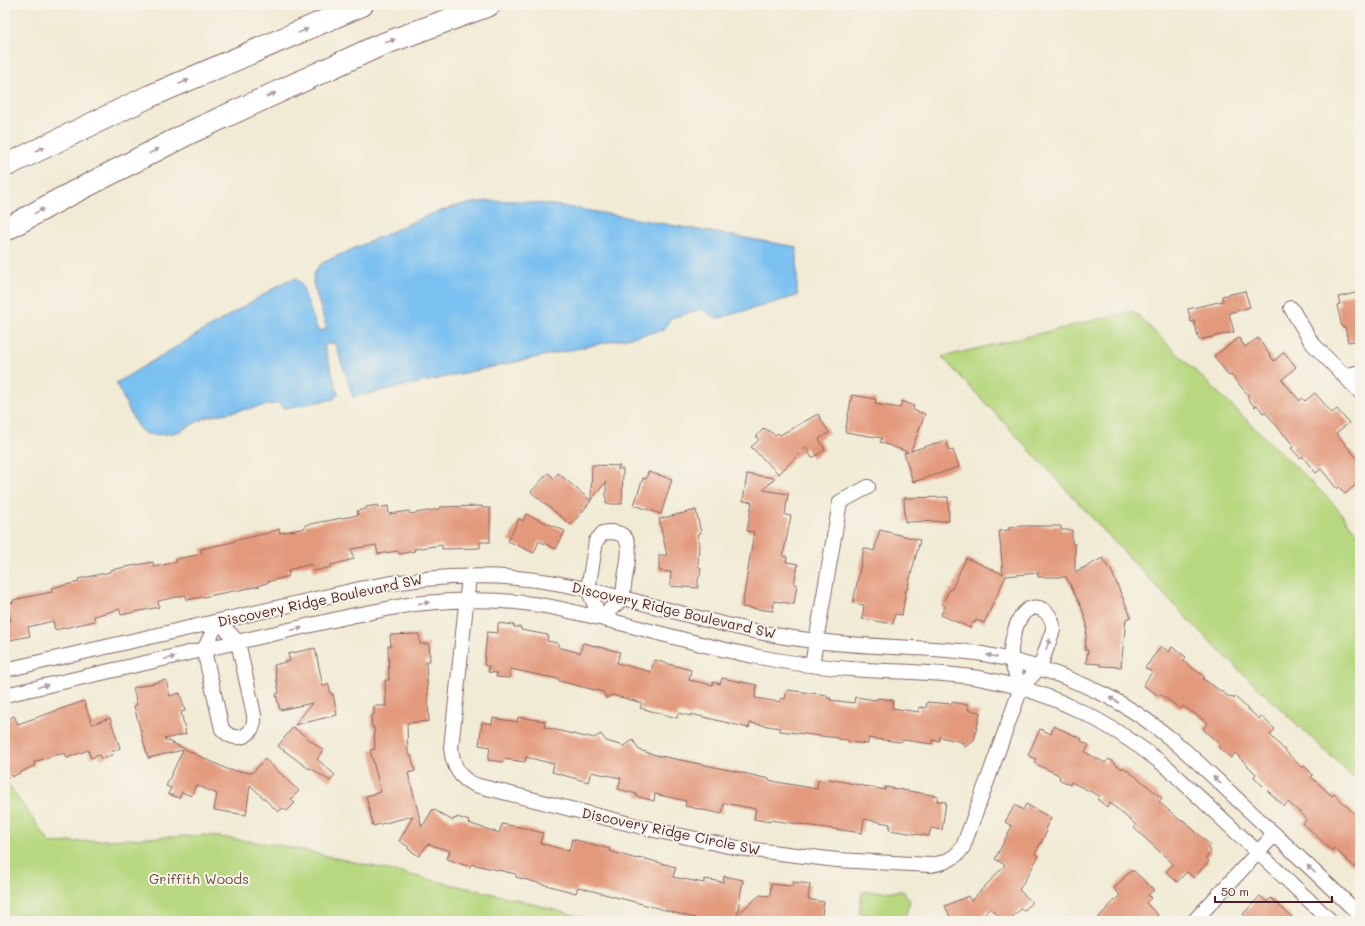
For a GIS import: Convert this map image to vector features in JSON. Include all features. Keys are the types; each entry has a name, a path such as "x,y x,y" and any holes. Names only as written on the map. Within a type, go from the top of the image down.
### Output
{"highway":[{"path":"5,166 148,97 362,5"},
{"path":"5,230 57,201 196,130 378,46 489,5"}],"street":[{"path":"1291,308 1312,342 1360,392"},
{"path":"1344,376 1360,372"},
{"path":"812,665 840,502 868,486"},
{"path":"614,532 624,536 628,541 629,547 621,598 600,618 588,589 596,541 603,533 614,532"},
{"name":"Discovery Ridge Boulevard SW","path":"5,670 394,582 442,576 509,577 538,580 588,589 717,623 770,634 816,641 951,650 986,654 1040,668 1078,682 1109,697 1152,724 1178,744 1360,915"},
{"name":"Discovery Ridge Circle SW","path":"469,576 451,748 452,760 456,771 471,784 647,828 738,848 837,860 930,865 947,862 959,853 963,847 1021,688"},
{"name":"Discovery Ridge Boulevard SW","path":"5,695 355,615 412,604 467,600 524,603 600,618 711,647 760,658 864,670 949,674 979,678 1042,694 1074,707 1141,746 1168,768 1331,921"},
{"path":"1031,609 1042,609 1050,616 1053,630 1040,668 1021,688 1011,660 1011,645 1018,621 1022,615 1031,609"},
{"path":"218,621 238,642 255,721 251,731 241,737 230,736 222,729 204,650 218,621"},
{"path":"1194,921 1274,834"}],"green space":[{"path":"1133,311 1332,502 1360,537 1360,783 1198,630 942,357"},
{"name":"Griffith Woods","path":"5,780 50,843 205,835 284,846 515,899 595,921 5,921"},
{"path":"903,891 910,901 904,921 886,921 859,913 862,892"}],"water":[{"path":"488,201 517,201 562,206 797,247 797,296 716,319 702,309 671,318 664,330 353,397 335,343 324,345 338,394 334,399 285,408 278,403 207,417 178,432 166,434 154,435 144,433 137,426 116,383 286,281 296,278 301,283 318,331 327,329 313,283 316,271 324,262 426,216 459,205"}],"building":[{"path":"1245,291 1250,307 1229,313 1234,332 1199,340 1194,321 1191,322 1188,309 1223,301 1222,296"},
{"path":"1360,292 1360,340 1348,342 1345,327 1342,327 1337,305 1340,304 1338,297"},
{"path":"1239,338 1245,347 1258,338 1274,361 1284,352 1296,367 1282,380 1300,401 1302,398 1305,401 1315,393 1332,413 1337,409 1349,423 1336,433 1360,462 1360,481 1345,494 1339,487 1337,489 1321,469 1316,473 1302,456 1300,458 1291,448 1294,446 1265,412 1263,413 1257,405 1255,407 1247,398 1249,396 1231,375 1229,376 1214,356"},
{"path":"852,395 876,399 875,404 900,408 902,401 914,406 913,410 925,414 911,451 946,440 949,451 953,450 959,467 913,482 904,453 908,452 880,442 882,438 845,432"},
{"path":"818,414 829,433 819,439 825,450 812,458 806,447 779,474 751,447 759,440 756,437 764,428 775,435 778,433 780,435"},
{"path":"592,465 620,466 617,469 623,469 622,504 606,504 606,482 591,500"},
{"path":"648,472 672,479 661,514 634,505 643,478 646,479"},
{"path":"548,473 554,478 558,473 591,501 571,525 531,492"},
{"path":"747,474 775,478 763,490 788,494 785,515 791,516 783,556 787,557 786,562 798,564 794,584 797,584 794,604 774,601 773,611 742,607 754,532 747,531 752,502 743,501"},
{"path":"948,497 949,521 905,522 904,498"},
{"path":"378,505 378,508 388,506 389,514 409,511 410,514 440,509 440,507 482,506 482,508 490,508 490,542 480,542 480,548 442,549 442,545 414,549 415,551 399,554 398,551 378,554 376,545 351,549 354,559 314,571 312,564 288,570 289,576 267,582 260,586 187,600 186,595 158,601 159,607 121,615 120,609 94,616 95,621 55,630 53,621 28,627 30,636 5,641 5,621 11,621 8,604 14,602 13,600 52,592 51,588 79,582 78,579 110,572 110,570 153,562 154,567 177,562 176,559 202,554 201,549 279,529 280,533 305,528 305,525 358,515 357,511 366,509 366,507"},
{"path":"696,510 701,533 697,534 699,543 698,566 701,568 700,576 698,578 698,588 670,586 671,572 659,571 659,555 667,555 659,519"},
{"path":"526,514 565,531 556,549 539,541 534,553 508,541 519,519 523,521"},
{"path":"1061,526 1061,530 1072,530 1072,544 1075,544 1075,572 1103,558 1109,569 1110,568 1131,617 1126,619 1121,667 1100,666 1100,664 1086,663 1088,650 1085,650 1087,624 1081,606 1066,577 1038,577 1038,573 1006,576 984,623 976,620 970,628 941,615 945,606 942,604 950,589 952,589 966,558 1003,574 999,531 1009,530 1009,527"},
{"path":"880,530 920,540 906,590 902,615 895,614 893,624 862,619 864,605 853,603 864,548 874,551"},
{"path":"498,623 514,625 514,627 521,627 521,630 548,635 547,641 558,643 558,647 580,653 583,643 620,652 617,663 651,672 654,660 691,670 689,680 713,685 713,682 720,684 722,678 757,685 755,698 780,702 781,698 785,699 787,690 827,695 827,698 831,698 830,700 854,703 855,697 877,700 877,698 893,700 892,708 919,712 919,707 926,708 927,702 952,704 952,702 968,705 968,710 980,712 974,741 965,747 962,742 940,737 939,741 932,740 932,744 904,740 900,742 868,738 868,744 848,742 848,740 838,738 780,731 780,728 750,723 749,728 691,714 691,716 678,713 677,718 640,708 642,703 612,695 606,698 603,692 559,681 559,679 510,669 510,678 496,677 497,673 488,672 489,666 485,666 484,664 487,632 498,633"},
{"path":"419,634 420,644 429,644 430,661 426,661 429,721 407,723 408,755 411,755 415,771 408,773 422,827 433,809 453,821 454,818 456,819 457,817 469,821 468,823 499,833 502,824 543,833 540,843 569,851 572,839 610,849 609,851 637,859 642,858 676,867 673,877 704,883 704,879 723,882 724,876 743,880 737,915 760,895 770,896 771,884 792,886 793,882 810,884 808,899 824,902 821,921 694,921 695,918 578,887 576,893 516,877 516,874 471,864 470,867 447,859 450,851 428,844 419,856 399,841 413,816 373,826 366,796 381,792 370,750 375,749 374,727 372,727 371,715 374,715 374,706 386,706 385,680 389,680 388,646 391,646 390,635"},
{"path":"1161,646 1169,652 1172,647 1186,657 1183,661 1205,677 1203,679 1231,698 1232,697 1234,699 1235,697 1259,719 1261,716 1275,729 1270,735 1302,768 1304,766 1313,775 1311,777 1332,796 1334,794 1360,819 1360,872 1334,848 1332,851 1303,823 1307,819 1288,802 1284,806 1269,792 1254,777 1256,774 1235,753 1231,758 1218,747 1220,745 1203,729 1208,723 1183,706 1181,709 1160,694 1159,696 1143,685 1152,672 1145,668"},
{"path":"315,648 323,686 326,686 328,683 331,695 333,694 337,715 295,725 312,703 280,710 276,694 279,693 274,665 290,661 288,654"},
{"path":"166,680 170,696 180,693 185,711 181,712 186,734 164,739 229,770 252,773 265,759 299,791 291,799 295,803 287,811 283,808 278,812 250,785 246,815 214,810 217,794 196,785 191,796 182,792 179,798 168,794 171,788 166,786 183,750 148,758 134,706 137,705 133,688"},
{"path":"84,701 92,724 110,718 120,748 111,752 112,755 101,759 99,755 91,758 88,750 67,758 65,753 58,754 34,762 35,765 5,779 5,721 14,716 18,724"},
{"path":"518,717 545,721 544,727 585,737 594,738 601,734 606,741 624,746 633,740 639,750 656,755 734,771 777,782 817,789 818,780 828,782 829,779 885,790 885,787 938,796 937,801 946,802 942,830 931,828 929,836 889,830 890,824 864,819 862,833 770,820 770,822 754,819 756,809 724,803 722,814 685,806 686,801 655,794 654,801 636,796 637,794 618,789 621,778 591,772 588,782 552,772 554,764 526,757 525,762 504,759 503,762 488,760 490,747 479,745 482,722 492,724 493,718 517,722"},
{"path":"1054,726 1082,739 1081,741 1089,745 1085,752 1105,763 1109,759 1122,769 1123,767 1144,783 1162,798 1159,802 1181,821 1183,820 1210,845 1207,847 1211,852 1206,858 1209,861 1194,878 1187,872 1177,882 1166,872 1173,864 1134,828 1136,825 1110,803 1107,807 1097,799 1100,796 1071,782 1070,785 1059,779 1060,777 1057,774 1034,763 1036,759 1028,755 1040,729 1051,734"},
{"path":"293,727 323,750 317,759 335,775 330,781 310,768 309,769 278,746"},
{"path":"1026,804 1051,818 1045,829 1047,831 1035,854 1039,856 1019,890 1032,902 1024,911 1021,909 1008,921 1004,921 990,908 979,921 952,921 945,906 968,896 971,901 1005,865 995,859 1012,826 1005,822 1015,805 1023,810"},
{"path":"1132,870 1154,890 1148,895 1151,898 1146,903 1158,915 1151,921 1095,921 1120,895 1114,889"},
{"path":"1260,896 1267,902 1271,898 1296,921 1250,921 1243,914"}]}
